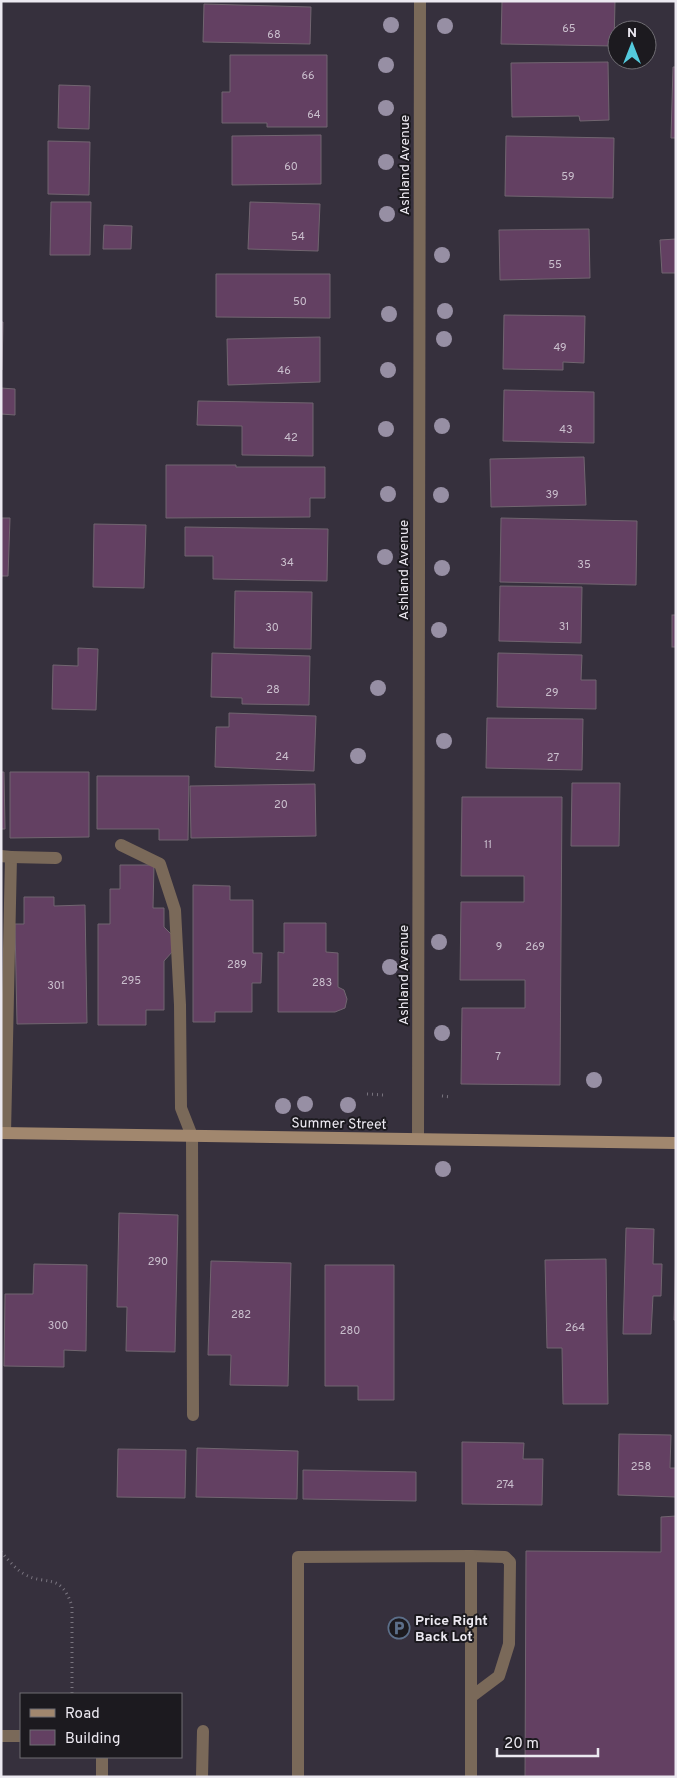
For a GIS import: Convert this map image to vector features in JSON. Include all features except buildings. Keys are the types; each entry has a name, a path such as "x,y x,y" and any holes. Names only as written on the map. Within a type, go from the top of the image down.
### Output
{"street":[{"name":"Ashland Avenue","path":"418,1140 420,1"},
{"path":"121,845 160,864 175,910 180,1005 181,1108 192,1136 194,1415"},
{"path":"3,1133 6,856 56,858"},
{"name":"Summer Street","path":"3,1133 676,1143"},
{"path":"471,1556 471,1777"},
{"path":"298,1777 298,1557 505,1557 510,1562 509,1644 499,1676 471,1697"},
{"path":"202,1777 203,1731"},
{"path":"1,1736 20,1736"},
{"path":"102,1758 102,1777"}],"path":[{"path":"367,1094 384,1095"},
{"path":"1,1552 23,1574 53,1581 62,1587 68,1595 72,1606 72,1693"}],"place":[{"name":"Price Right Back Lot","path":"399,1628"}]}
